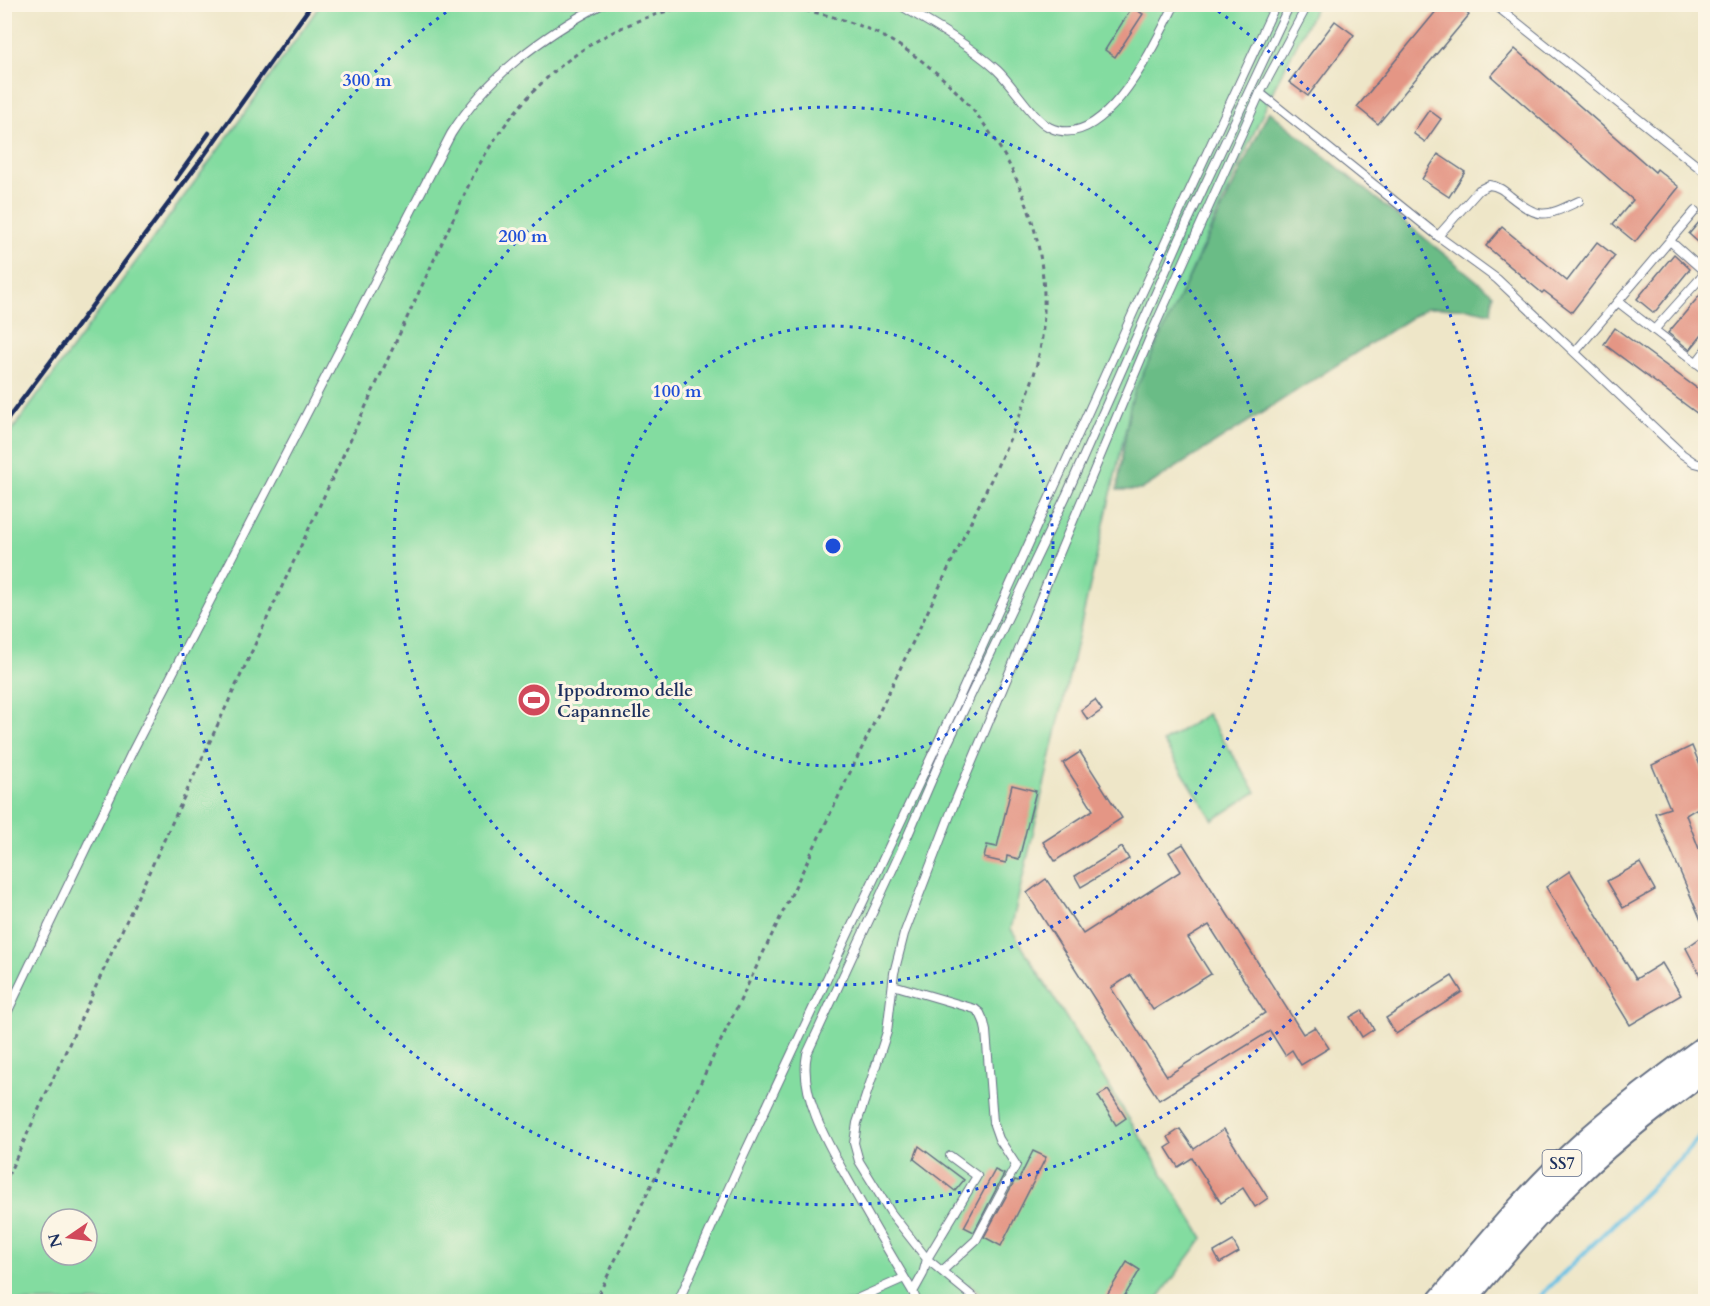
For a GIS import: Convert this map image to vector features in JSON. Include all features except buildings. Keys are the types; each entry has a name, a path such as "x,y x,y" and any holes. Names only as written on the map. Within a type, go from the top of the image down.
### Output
{"main road":[{"name":"SS7","path":"1438,1302 1520,1207 1564,1161 1622,1110 1706,1047"},
{"name":"SS7","path":"1463,1302 1544,1208 1576,1175 1642,1118 1706,1070"}],"lane":[{"path":"4,1019 137,742 451,134 480,93 512,63 602,4"},
{"path":"898,4 952,37 990,64 1044,124 1054,129 1068,131 1084,127 1100,118 1125,92 1175,4"},
{"path":"678,1302 736,1172 959,698 1142,293 1276,4"},
{"path":"917,1302 837,1161 822,1129 808,1090 805,1072 807,1054 902,849 945,749 1066,496 1186,225 1290,4"},
{"path":"979,1302 927,1259 891,1213 859,1161 854,1143 857,1123 887,1032 893,985 904,934 953,807 1156,324 1260,93 1308,4"},
{"path":"1494,4 1706,173"},
{"path":"1260,93 1438,236 1497,279 1682,454 1706,466"},
{"path":"1438,236 1474,194 1489,185 1499,188 1527,209 1540,214 1554,212 1580,201"},
{"path":"1575,352 1695,211"},
{"path":"1654,330 1705,273 1670,241"},
{"path":"1618,302 1706,370"},
{"path":"1696,363 1706,350"},
{"path":"893,985 975,1009 980,1013 986,1031 993,1122 999,1139 1016,1166 976,1240 942,1270"},
{"path":"913,1292 923,1274 927,1259 977,1176 950,1156"},
{"path":"850,1302 904,1278"},
{"path":"967,1291 969,1302"}],"path":[{"path":"4,1184 482,159 506,121 526,98 548,75 570,58 597,41 639,21 668,11 702,4"},
{"path":"595,1302 993,474 1028,393 1036,368 1041,340 1043,288 1034,232 1015,176 1000,147 981,120 952,87 926,64 883,36 828,16 771,4"}],"green space":[{"name":"Ippodromo delle Capannelle","path":"320,5 1317,5 1277,82 1132,402 1011,929 1203,1238 1156,1301 990,1301 969,1284 965,1302 5,1302 5,440 232,131"},
{"path":"1269,111 1493,294 1491,313 1467,308 1426,308 1141,490 1117,490 1130,406 1135,390"},
{"path":"1207,714 1256,792 1213,820 1163,742"}],"waterway":[{"path":"1534,1302 1681,1158 1706,1129"}],"railway":[{"path":"4,424 203,157 312,4"},
{"path":"176,179 209,133"}],"place":[{"name":"Ippodromo delle Capannelle","path":"534,700"}]}
